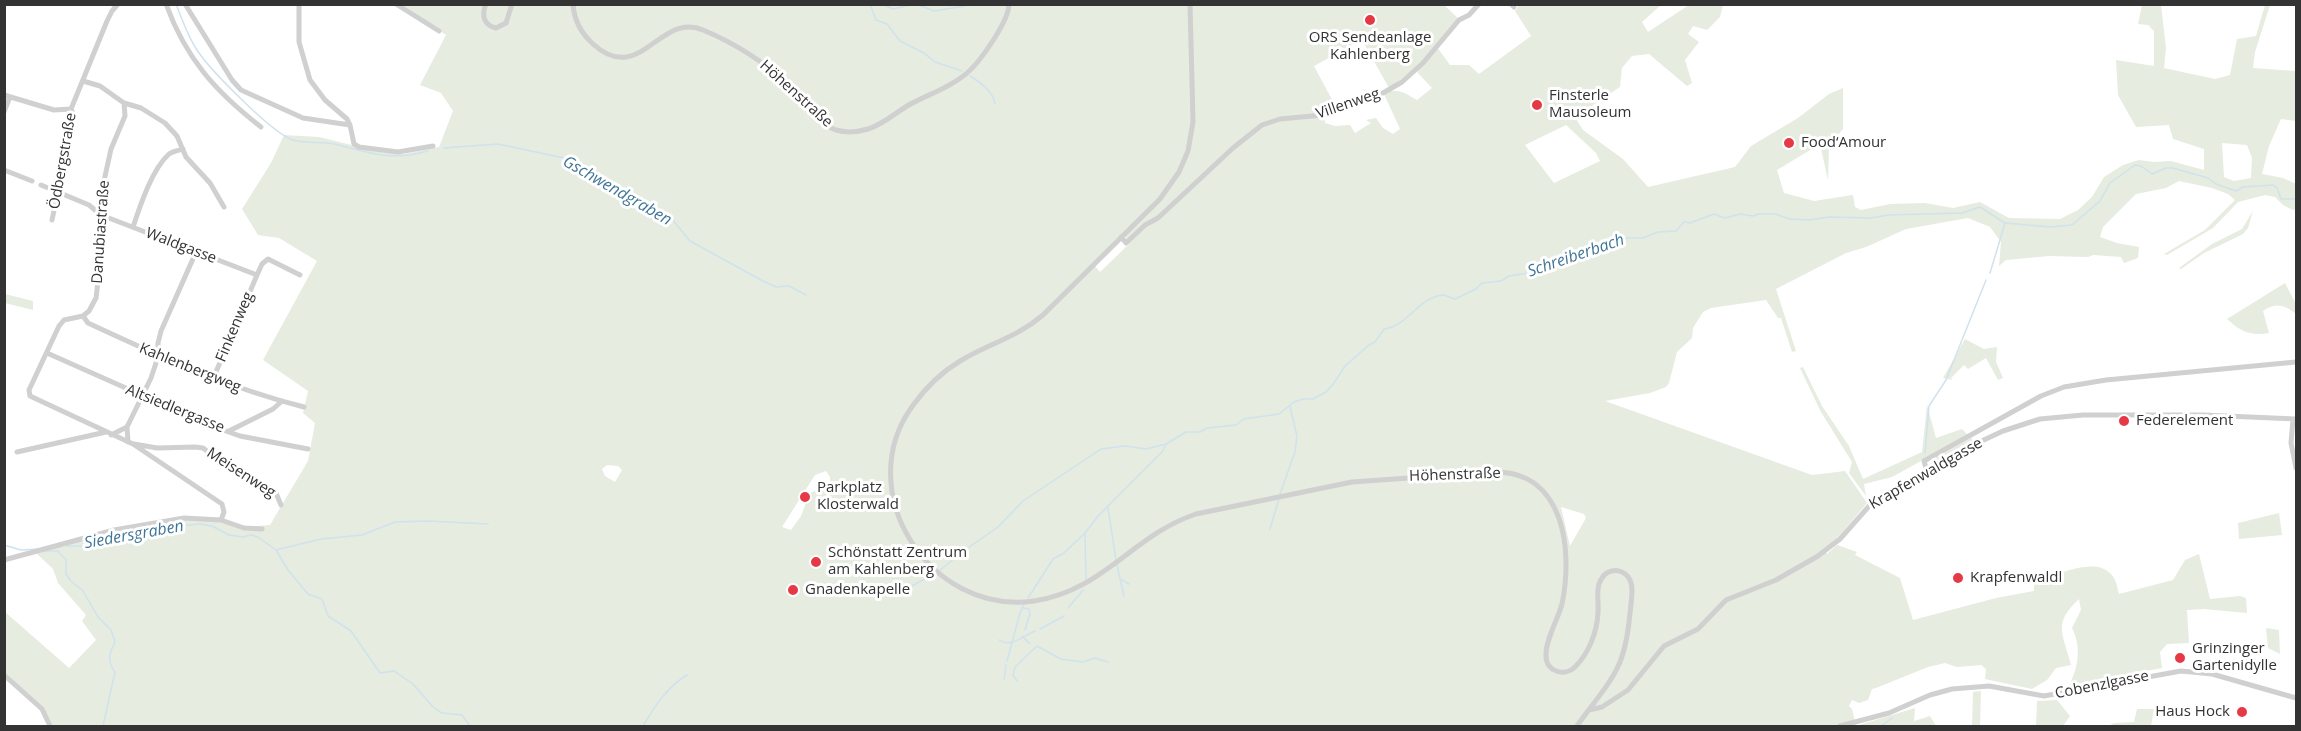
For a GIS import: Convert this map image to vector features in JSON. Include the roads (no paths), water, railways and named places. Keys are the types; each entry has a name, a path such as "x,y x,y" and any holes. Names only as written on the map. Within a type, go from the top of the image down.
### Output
{"street":[{"name":"Ödbergstraße","path":"52,220 74,116 72,109 106,21 118,4"},
{"path":"166,4 175,28 192,58 232,105 261,127"},
{"path":"185,4 232,80 241,90 303,118 350,125"},
{"path":"299,4 299,42 310,80 328,104 347,119 354,144 359,147 398,152 433,146"},
{"path":"396,4 439,31"},
{"path":"486,4 484,20 490,26 496,27 506,23 512,4"},
{"name":"Höhenstraße","path":"573,4 576,20 583,33 596,47 614,57 638,54 672,30 683,27 699,28 747,52 801,95 826,124 841,131 861,131 874,127 969,71 993,39 1006,17 1009,4"},
{"path":"1121,237 1166,192 1179,172 1188,151 1193,122 1190,4"},
{"name":"Villenweg","path":"1121,237 1126,243 1145,225 1158,218 1233,148 1262,125 1280,119 1320,115 1383,93 1402,82 1423,63 1460,20 1469,15 1479,4"},
{"path":"83,81 100,86 124,103 141,108 165,123 177,136 195,169 210,183 224,207"},
{"path":"4,112 7,96 54,110 72,109"},
{"name":"Danubiastraße","path":"82,316 94,305 96,298 103,231 100,215 104,180 111,149 125,116 124,103"},
{"path":"133,227 143,198 161,164 171,153 183,149"},
{"path":"4,170 32,181"},
{"name":"Waldgasse","path":"41,185 89,205 100,215 257,275"},
{"name":"Höhenstraße","path":"1121,237 1030,326 962,360 940,375 924,391 907,415 899,430 893,454 893,496 905,534 926,561 945,578 981,596 1031,602 1070,591 1092,581 1152,534 1182,518 1362,481 1452,474 1499,472 1515,474 1538,486 1555,507 1563,532 1566,570 1560,609 1546,653 1552,669 1563,672 1573,669 1590,645 1597,623 1598,590 1603,576 1617,571 1624,573 1630,580 1632,591 1623,655 1609,682 1577,726"},
{"path":"130,443 127,428 151,378 158,357 161,331 196,252"},
{"path":"257,275 262,264 268,259 300,275"},
{"name":"Finkenweg","path":"213,379 257,275"},
{"path":"82,316 64,320 28,390 30,396 130,443 222,504 224,512 221,520"},
{"name":"Kahlenbergweg","path":"82,316 88,323 158,357 213,379 304,406"},
{"name":"Altsiedlergasse","path":"47,353 142,397 229,432 308,449"},
{"path":"1928,471 1924,461 2041,396 2064,387 2106,380 2296,362"},
{"path":"229,432 273,409 282,401"},
{"name":"Krapfenwaldgasse","path":"1589,710 1602,707 1628,690 1664,646 1702,626 1726,600 1776,580 1818,556 1840,539 1870,505 1991,436 2050,417 2153,414 2294,419"},
{"path":"2294,419 2291,444 2296,468"},
{"path":"17,452 127,428"},
{"name":"Meisenweg","path":"130,443 157,448 203,448 244,479 276,493 280,506"},
{"path":"5,559 148,523 184,519 221,520 244,528 262,529"},
{"name":"Cobenzlgasse","path":"1840,726 1889,713 1930,695 1952,689 1989,686 2044,696 2181,671 2212,674 2296,698"},
{"path":"4,675 42,709 50,726"}],"waterway":[{"name":"Gschwendgraben","path":"176,4 185,28 204,59 242,100 284,135 293,140 333,144 383,155 404,156 428,151"},
{"path":"870,4 876,20 887,24 900,41 924,53 935,62 962,71"},
{"path":"882,4 893,9 915,4"},
{"path":"916,4 934,11 965,6"},
{"path":"970,76 989,91 995,104"},
{"name":"Gschwendgraben","path":"444,148 498,144 569,159 605,185 671,218 690,241 763,281 776,287 789,286 806,295"},
{"name":"Schreiberbach","path":"940,570 998,527 1023,501 1101,449 1125,446 1146,449 1166,444 1186,432 1200,432 1207,428 1236,425 1244,419 1279,414 1294,402 1313,399 1326,392 1345,366 1375,342 1384,329 1400,323 1434,297 1444,295 1455,299 1476,289 1482,283 1501,281 1509,276 1535,272 1558,262 1568,261 1579,254 1616,245 1626,238 1643,238 1658,232 1676,231 1684,222 1690,223 1714,214 1725,218 1740,214 1753,216 1775,214 1790,219 1809,220 1829,217 1871,218 1888,215 1962,213 1980,207 2005,223 2051,227 2072,225 2100,201 2110,183 2135,165 2141,166 2152,174 2166,168 2173,168 2208,178 2216,184 2236,191 2243,187 2273,185 2277,188 2281,199 2296,199"},
{"path":"1990,273 2005,223"},
{"path":"1925,453 1929,406 1946,380 1986,280"},
{"path":"1280,494 1295,452 1297,436 1290,407"},
{"path":"1028,598 1053,559 1064,553 1085,533 1098,516 1162,452 1166,445"},
{"path":"1270,529 1279,499"},
{"path":"1108,508 1116,560"},
{"path":"276,550 321,539 362,535 395,522 488,524"},
{"name":"Siedersgraben","path":"67,546 93,546 124,539 128,533 139,534 143,530 200,524 212,526 229,535 258,537 276,550 288,570 308,594 322,599 328,616 351,631 380,673 394,671 413,684 433,707 442,713 462,715 470,726"},
{"path":"1085,533 1086,579"},
{"name":"Siedersgraben","path":"4,545 21,550 38,549"},
{"name":"Siedersgraben","path":"45,551 59,551"},
{"path":"58,552 66,559 66,574 83,591 98,617 111,630 115,642 110,657 115,672 103,726"},
{"path":"1117,565 1124,596"},
{"name":"Schreiberbach","path":"906,589 936,573"},
{"path":"1122,580 1129,584"},
{"path":"1068,608 1083,590"},
{"path":"1007,661 1025,602"},
{"path":"1023,608 1029,609 1030,614 1025,630"},
{"path":"1040,629 1064,616"},
{"path":"999,640 1008,643 1035,631"},
{"path":"1022,636 1030,644"},
{"path":"1017,681 1013,675 1015,667 1037,646 1061,659 1083,662 1095,658 1108,662"},
{"path":"1004,679 1006,665"},
{"path":"643,726 667,692 687,675"},
{"path":"1881,726 1892,718"}],"place":[{"name":"ORS Sendeanlage Kahlenberg","path":"1370,20"},
{"name":"Finsterle Mausoleum","path":"1537,105"},
{"name":"Food‘Amour","path":"1789,143"},
{"name":"Federelement","path":"2124,421"},
{"name":"Parkplatz Klosterwald","path":"805,497"},
{"name":"Schönstatt Zentrum am Kahlenberg","path":"816,562"},
{"name":"Krapfenwaldl","path":"1958,578"},
{"name":"Gnadenkapelle","path":"793,590"},
{"name":"Grinzinger Gartenidylle","path":"2180,658"},
{"name":"Haus Hock","path":"2242,712"}]}
